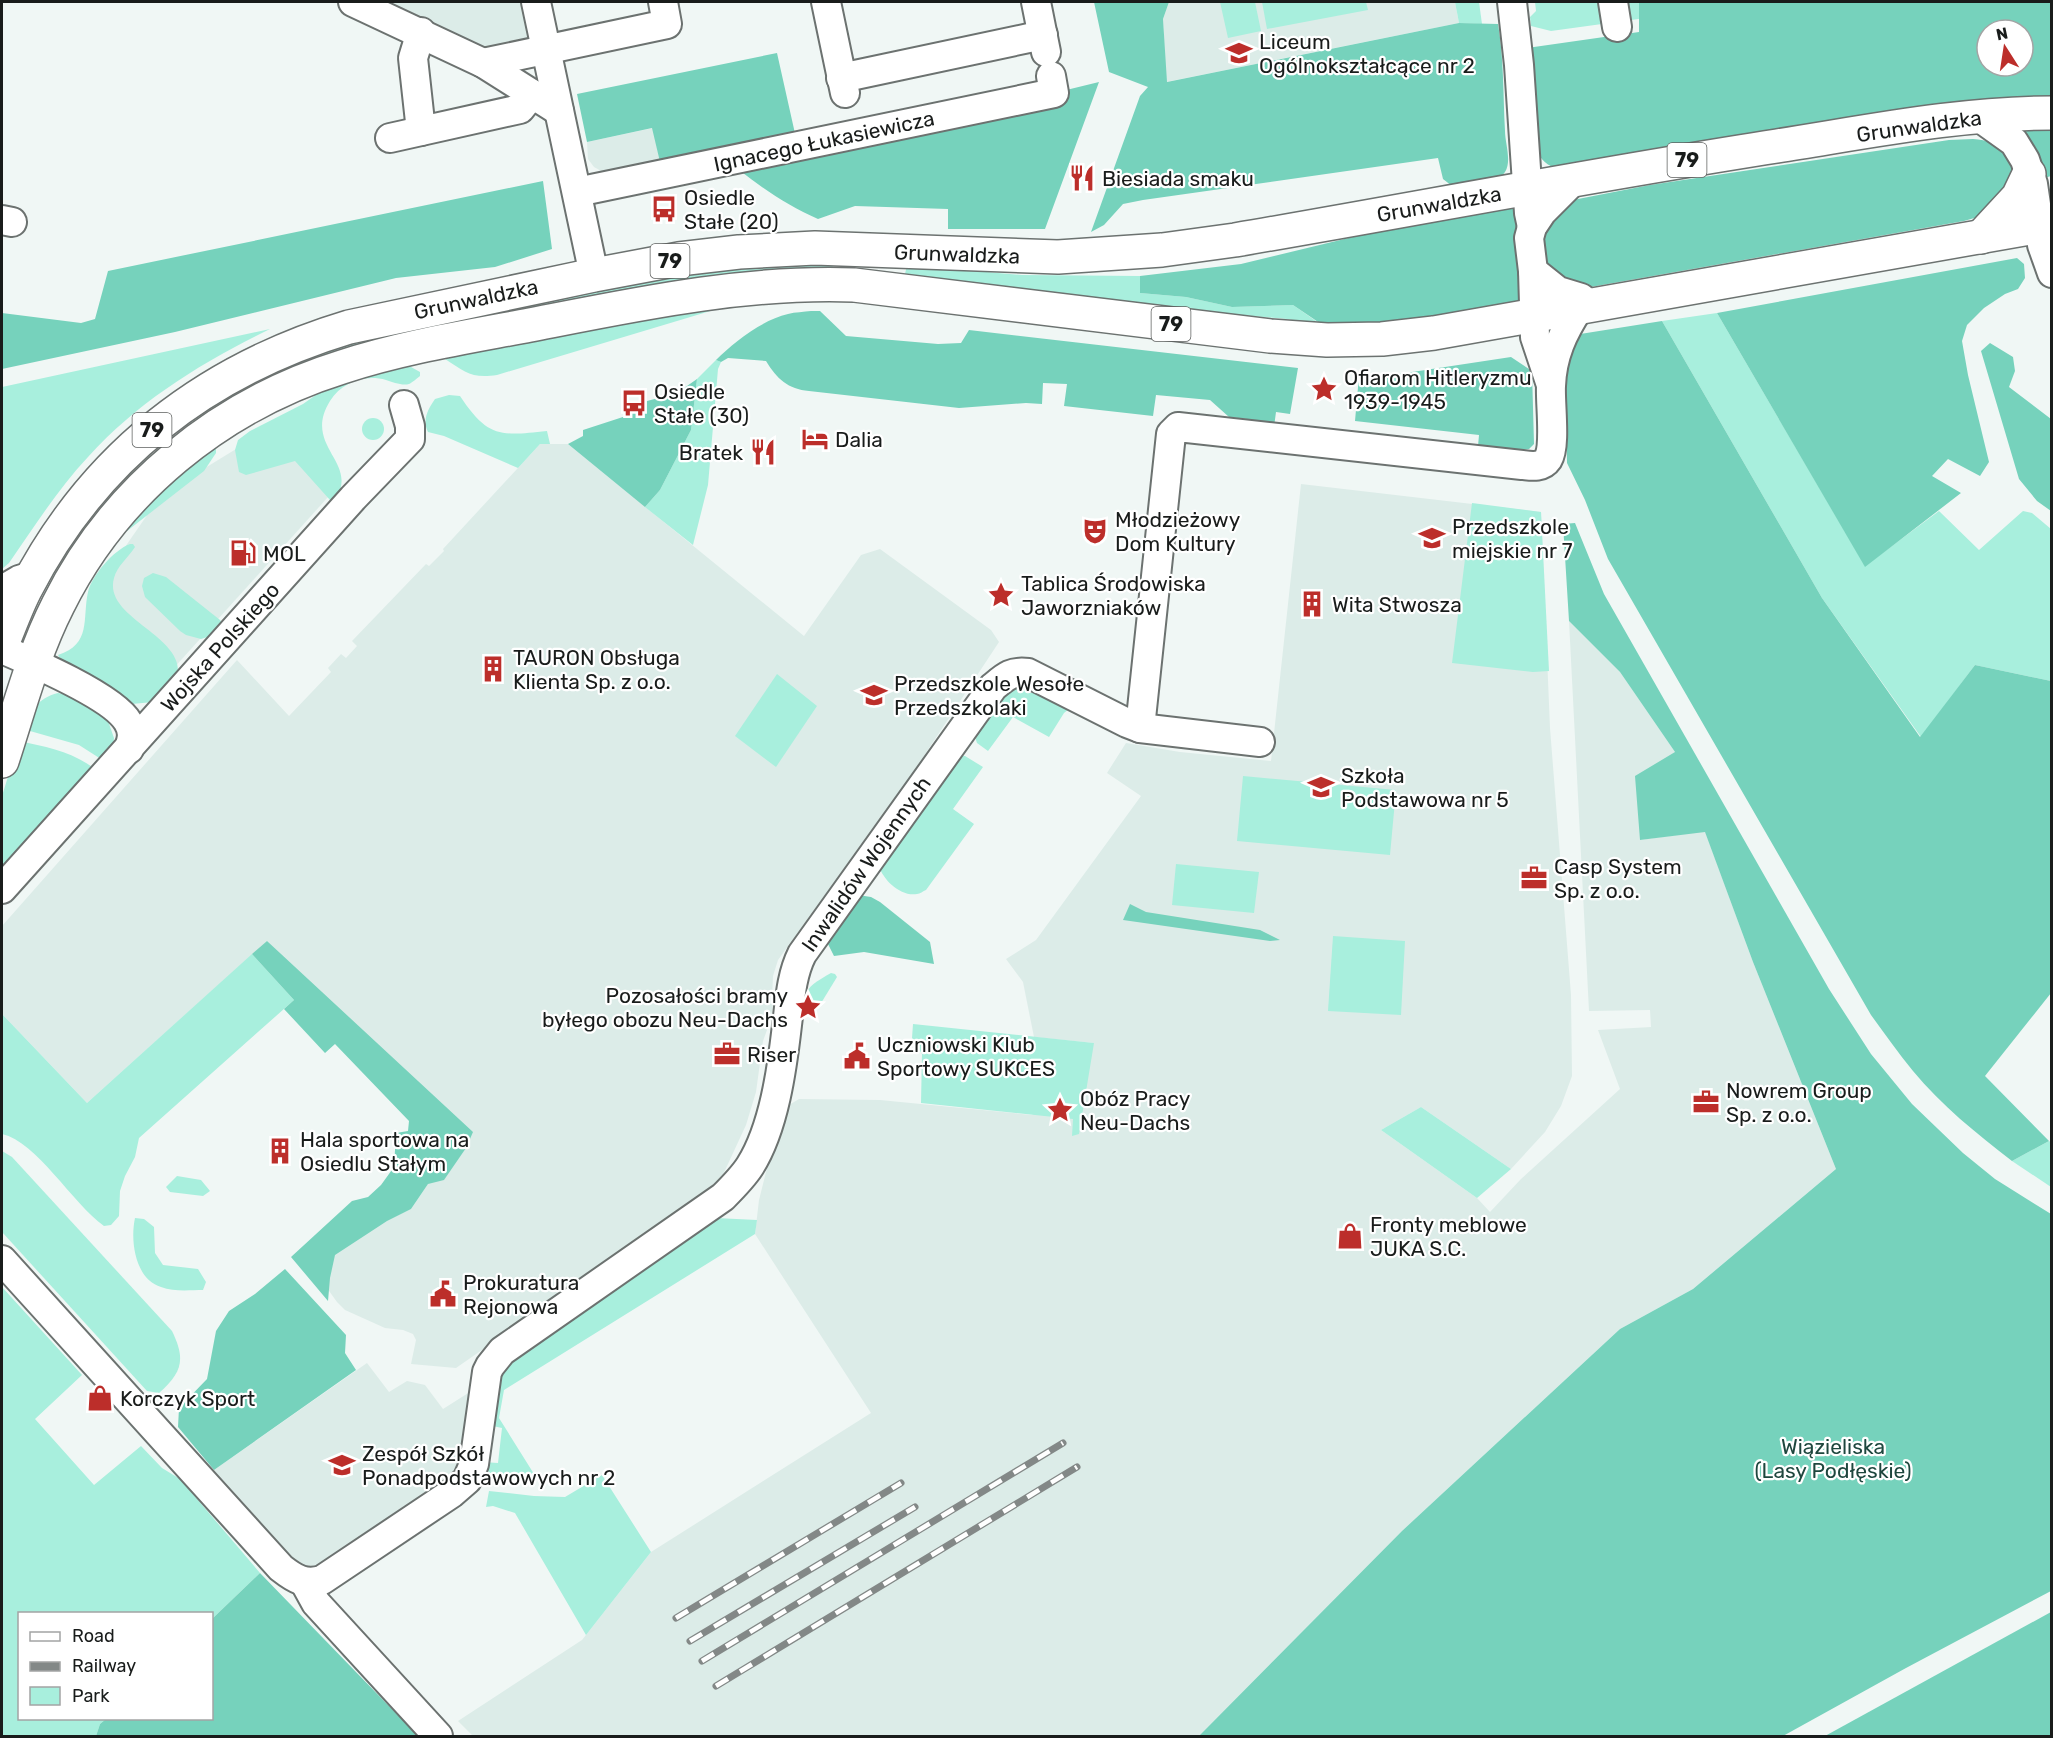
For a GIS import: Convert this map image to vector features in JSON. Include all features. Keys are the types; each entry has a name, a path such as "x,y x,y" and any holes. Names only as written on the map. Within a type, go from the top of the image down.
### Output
{"main road":[{"name":"Grunwaldzka","path":"2,647 19,602 32,576 73,513 107,472 153,428 192,399 251,364 300,343 349,327 453,303 594,275 713,255 803,249 1036,257 1109,255 1151,251 1235,240 1574,180 1854,134 1980,117 2052,113"},
{"path":"1981,237 2018,197 2029,174"},
{"name":"Grunwaldzka","path":"34,663 58,604 86,557 123,508 170,461 220,424 266,397 330,370 387,354 674,297 763,287 818,284 854,285 1270,336 1327,340 1405,337 2047,225"},
{"name":"79","path":"2,761 34,663"}],"street":[{"path":"353,2 483,63 559,111"},
{"path":"536,2 594,275"},
{"path":"483,63 667,24 663,2"},
{"path":"826,2 847,105 1047,54 1036,2"},
{"path":"1512,2 1519,65 1529,213 1533,227"},
{"path":"421,32 412,58 421,131"},
{"name":"Ignacego Łukasiewicza","path":"577,192 847,105 1054,93 1047,54"},
{"path":"390,138 520,109 532,94"},
{"path":"1980,117 2014,142 2025,160 2047,225 2042,245 2052,273"},
{"path":"1551,384 1535,338 1533,271 1529,238 1542,212 1574,180"},
{"path":"1140,728 1171,434 1178,427 1522,465 1533,466 1545,462 1551,451 1551,384 1561,337 1585,307 1581,298 1558,291 1533,271"},
{"name":"Wojska Polskiego","path":"129,748 353,498 410,439 410,426 404,405"},
{"path":"2,590 19,580 32,576"},
{"path":"2,647 117,708 129,723 133,735 129,748 2,889"},
{"name":"Inwalidów Wojennych","path":"305,1582 322,1580 335,1573 458,1488 467,1479 474,1464 484,1382 495,1358 723,1197 749,1168 759,1151 775,1100 797,963 993,687 1004,677 1016,672 1028,673 1140,728 1260,742"},
{"path":"2,1260 281,1568 292,1577 305,1582 316,1603 438,1737"}],"shaded area":[{"path":"383,2 527,2 533,31 527,45 491,54"},
{"name":"Liceum Ogólnokształcące nr 2","path":"1169,2 1455,2 1459,23 1166,82 1163,19"},
{"path":"653,128 660,162 603,172 594,167 588,159 587,142"},
{"path":"275,425 338,486 154,690 96,589 161,495"},
{"path":"540,444 568,444 804,636 861,555 880,549 991,630 999,642 914,771 778,960 773,976 771,1019 763,1041 756,1092 746,1125 721,1179 638,1239 639,1241 456,1368 411,1364 416,1340 413,1334 403,1330 385,1328 345,1310 306,1259 411,1209 428,1184 466,1148 267,941 87,1103 2,1014 2,926 237,660 289,716 331,672 328,668 341,654 346,658 357,646 352,641 426,564 429,566 444,551 443,549"},
{"path":"1301,484 1541,512 1550,728 1571,995 1572,1076 1561,1106 1545,1132 1511,1169 1421,1107 1381,1130 1477,1198 1490,1212 1521,1179 1620,1089 1598,1030 1651,1027 1650,1010 1589,1011 1569,621 1620,672 1675,752 1640,840 1705,831 1753,962 1836,1169 1693,1289 1620,1329 1402,1531 1199,1736 473,1736 458,1721 582,1640 651,1552 871,1413 755,1234 759,1200 769,1160 789,1105 799,1099 880,1100 1032,1115 1094,1043 1034,1037 1023,982 1006,959 1036,940 1141,796 1107,773 1126,743 1180,752 1271,761"},
{"name":"Zespół Szkół Ponadpodstawowych nr 2","path":"367,1363 389,1392 407,1381 425,1385 443,1409 473,1390 458,1473 330,1563 305,1566 291,1561 279,1549 214,1470"}],"green space":[{"path":"1094,2 1169,2 1163,19 1167,82 1459,23 1498,24 1507,168 1496,179 1452,186 1443,179 1438,158 1143,200 1123,204 1104,225 1091,232 1140,96 1148,87 1109,72"},
{"path":"1220,2 1255,2 1261,31 1228,38"},
{"path":"1262,2 1366,2 1368,10 1267,29"},
{"path":"1455,2 1479,2 1482,24 1459,23"},
{"path":"1535,2 1762,2 1551,31 1531,26 1530,17 1536,11"},
{"path":"1639,2 2051,2 2051,95 2047,99 1561,170 1548,164 1538,153 1527,48 1639,32"},
{"path":"777,53 796,138 1054,93 1099,82 1045,229 948,229 948,209 855,206 818,219 777,197 714,150 660,162 652,128 587,142 577,94"},
{"path":"2051,126 2051,176 2041,179 2013,127"},
{"path":"1973,139 1991,142 2004,148 2014,168 2015,178 1988,214 1964,221 1585,288 1548,275 1541,233 1569,201 1650,185 1949,140"},
{"path":"543,181 552,249 495,267 396,278 175,332 2,369 2,313 81,323 95,319 108,271"},
{"path":"1517,202 1527,307 1451,320 1327,328 1293,305 1232,307 1186,297 1140,293 1140,276 1241,264 1419,221"},
{"path":"2017,258 2024,264 2025,278 2018,289 2005,294 1984,308 1967,325 1962,341 1989,462 1980,476 1948,459 1932,476 1961,493 1865,567 1717,313"},
{"path":"834,260 831,273 252,388 322,351 374,333 654,274"},
{"path":"907,265 1022,275 1140,276 1140,293 1186,297 1232,307 1293,305 1326,328 1287,319 1207,312 954,282 905,274"},
{"path":"719,305 717,309 497,375 475,375 458,368 445,359 446,354"},
{"path":"820,311 846,336 938,344 961,343 969,330 1298,368 1290,414 1276,412 1274,427 1247,424 1247,419 1229,417 1210,400 1156,395 1153,416 1064,406 1067,384 1043,383 1042,404 959,408 809,391 795,388 784,382 766,361 728,358 721,362 716,360 740,339 768,321 791,313"},
{"path":"1717,313 1865,566 1939,511 1979,550 2023,511 2032,513 2051,529 2051,681 1975,665 1921,737 1822,598 1662,321"},
{"path":"1662,321 1822,598 1920,737 1975,665 2051,681 2051,993 1985,1076 2049,1141 2012,1161 1935,1096 1907,1064 1871,1015 1608,559 1585,500 1567,463 1565,353 1574,335"},
{"path":"270,329 196,369 150,400 129,418 77,469 9,563 2,569 2,387"},
{"path":"1990,343 2013,357 2015,371 2009,387 2051,419 2051,511 2037,501 2019,479 1981,351"},
{"path":"1511,357 1532,371 1534,444 1529,449 1517,450 1516,455 1478,446 1479,435 1355,421 1359,376 1379,377"},
{"path":"716,360 721,362 718,369 708,485 693,545 645,507 660,490 691,430 697,379"},
{"path":"395,364 411,367 420,372 420,376 406,384 378,378 362,379 347,384 330,401 323,417 322,430 341,474 341,485 336,498 330,500 295,461 246,475 239,472 235,450 238,440 250,431 303,404 333,383"},
{"path":"697,379 691,430 660,490 645,507 568,444 583,436 583,430 626,416 632,405 677,393"},
{"path":"449,395 460,396 487,427 496,431 518,434 547,431 550,444 540,444 518,468 444,436 428,432 426,419 430,407 435,399"},
{"path":"373,418 381,421 384,429 381,437 373,440 365,437 362,429 365,421"},
{"path":"216,443 216,453 204,471 124,531 122,526"},
{"path":"1472,503 1541,512 1549,671 1533,672 1452,663"},
{"name":"Wiązieliska (Lasy Podłęskie)","path":"1575,523 1604,594 1829,989 1871,1054 1912,1104 1963,1153 1995,1179 2051,1214 2051,1591 1783,1736 1199,1736 1402,1531 1620,1329 1693,1289 1836,1169 1753,962 1705,832 1640,840 1635,776 1675,752 1620,672 1569,621 1563,524"},
{"path":"130,544 135,547 115,574 114,592 120,604 130,615 167,647 175,659 178,672 153,702 132,704 64,665 58,655 69,650 81,637 84,630 88,592 94,578 111,557"},
{"path":"153,573 166,577 220,620 222,623 214,635 201,639 186,635 145,597 142,586 144,578"},
{"path":"777,674 817,706 776,767 735,736"},
{"path":"1023,688 1027,693 1035,693 1069,709 1049,737 1013,717 988,751 977,743 974,734 1007,690"},
{"path":"58,693 73,696 107,718 114,738 113,748 104,761 79,745 23,729 32,711 40,702"},
{"path":"19,741 69,754 96,770 2,875 2,796"},
{"path":"959,756 965,756 983,767 953,809 974,824 926,890 918,894 905,893 884,877 879,866 941,785 941,775"},
{"path":"1243,776 1396,790 1390,855 1237,841"},
{"path":"1176,864 1259,872 1254,913 1172,905"},
{"path":"858,895 871,897 880,902 930,942 934,964 864,952 834,956 827,942"},
{"path":"1130,904 1146,912 1260,930 1280,940 1270,941 1123,920"},
{"path":"1333,936 1405,941 1401,1015 1328,1011"},
{"path":"267,941 473,1132 466,1148 444,1180 428,1184 411,1209 387,1221 335,1255 328,1301 291,1257 352,1201 368,1197 381,1185 394,1167 396,1133 408,1131 409,1121 335,1044 325,1053 284,1009 294,1000 252,954"},
{"path":"252,954 294,1000 139,1138 135,1157 120,1191 119,1216 111,1225 104,1226 28,1149 15,1139 2,1134 2,1014 87,1103"},
{"path":"831,973 837,977 815,1013 800,1013 809,989"},
{"path":"913,1024 1094,1043 1079,1134 1072,1136 1073,1119 921,1103 922,1054 912,1038"},
{"path":"1421,1107 1511,1169 1477,1198 1381,1130"},
{"path":"2049,1141 2052,1143 2051,1187 2012,1161"},
{"path":"2,1151 12,1157 172,1331 179,1350 179,1365 173,1379 159,1393 147,1391 2,1232"},
{"path":"177,1176 201,1180 210,1191 203,1196 170,1192 166,1187"},
{"path":"135,1218 144,1219 154,1227 155,1253 163,1265 198,1269 206,1282 203,1290 166,1289 152,1283 145,1276 134,1248"},
{"path":"716,1218 757,1220 755,1234 504,1390 499,1418 534,1474 494,1476 483,1467 483,1462 498,1463 502,1428 488,1425 493,1383 507,1358 514,1360 697,1233 698,1225"},
{"path":"285,1269 346,1335 345,1353 356,1370 214,1470 178,1427 179,1408 207,1379 216,1331 229,1311 255,1294"},
{"path":"2,1287 82,1375 35,1419 94,1485 141,1446 162,1468 180,1479 260,1573 213,1618 213,1612 18,1612 18,1720 105,1720 100,1724 96,1736 2,1736"},
{"path":"602,1475 651,1552 586,1635 515,1513 493,1506 486,1507 489,1491 565,1497"},
{"path":"260,1573 418,1736 96,1736 100,1724 105,1720 213,1720 213,1618"},
{"path":"2051,1612 2051,1736 1825,1736"}],"railway":[{"path":"702,1661 1063,1443"},
{"path":"716,1686 1077,1467"},
{"path":"676,1618 901,1483"},
{"path":"690,1641 915,1507"}],"place":[{"name":"Liceum Ogólnokształcące nr 2","path":"1239,53"},
{"name":"Biesiada smaku","path":"1082,178"},
{"name":"Osiedle Stałe (20)","path":"664,209"},
{"name":"Ofiarom Hitleryzmu 1939-1945","path":"1324,389"},
{"name":"Osiedle Stałe (30)","path":"634,403"},
{"name":"Dalia","path":"815,439"},
{"name":"Bratek","path":"763,452"},
{"name":"Młodzieżowy Dom Kultury","path":"1095,531"},
{"name":"Przedszkole miejskie nr 7","path":"1432,538"},
{"name":"MOL","path":"243,553"},
{"name":"Tablica Środowiska Jaworzniaków","path":"1001,595"},
{"name":"Wita Stwosza","path":"1312,604"},
{"name":"TAURON Obsługa Klienta Sp. z o.o.","path":"493,669"},
{"name":"Przedszkole Wesołe Przedszkolaki","path":"874,695"},
{"name":"Szkoła Podstawowa nr 5","path":"1321,787"},
{"name":"Casp System Sp. z o.o.","path":"1534,878"},
{"name":"Pozosałości bramy byłego obozu Neu-Dachs","path":"808,1007"},
{"name":"Riser","path":"727,1054"},
{"name":"Uczniowski Klub Sportowy SUKCES","path":"857,1056"},
{"name":"Nowrem Group Sp. z o.o.","path":"1706,1102"},
{"name":"Obóz Pracy Neu-Dachs","path":"1060,1110"},
{"name":"Hala sportowa na Osiedlu Stałym","path":"280,1151"},
{"name":"Fronty meblowe JUKA S.C.","path":"1350,1236"},
{"name":"Prokuratura Rejonowa","path":"443,1294"},
{"name":"Korczyk Sport","path":"100,1398"},
{"name":"Zespół Szkół Ponadpodstawowych nr 2","path":"342,1465"}]}
